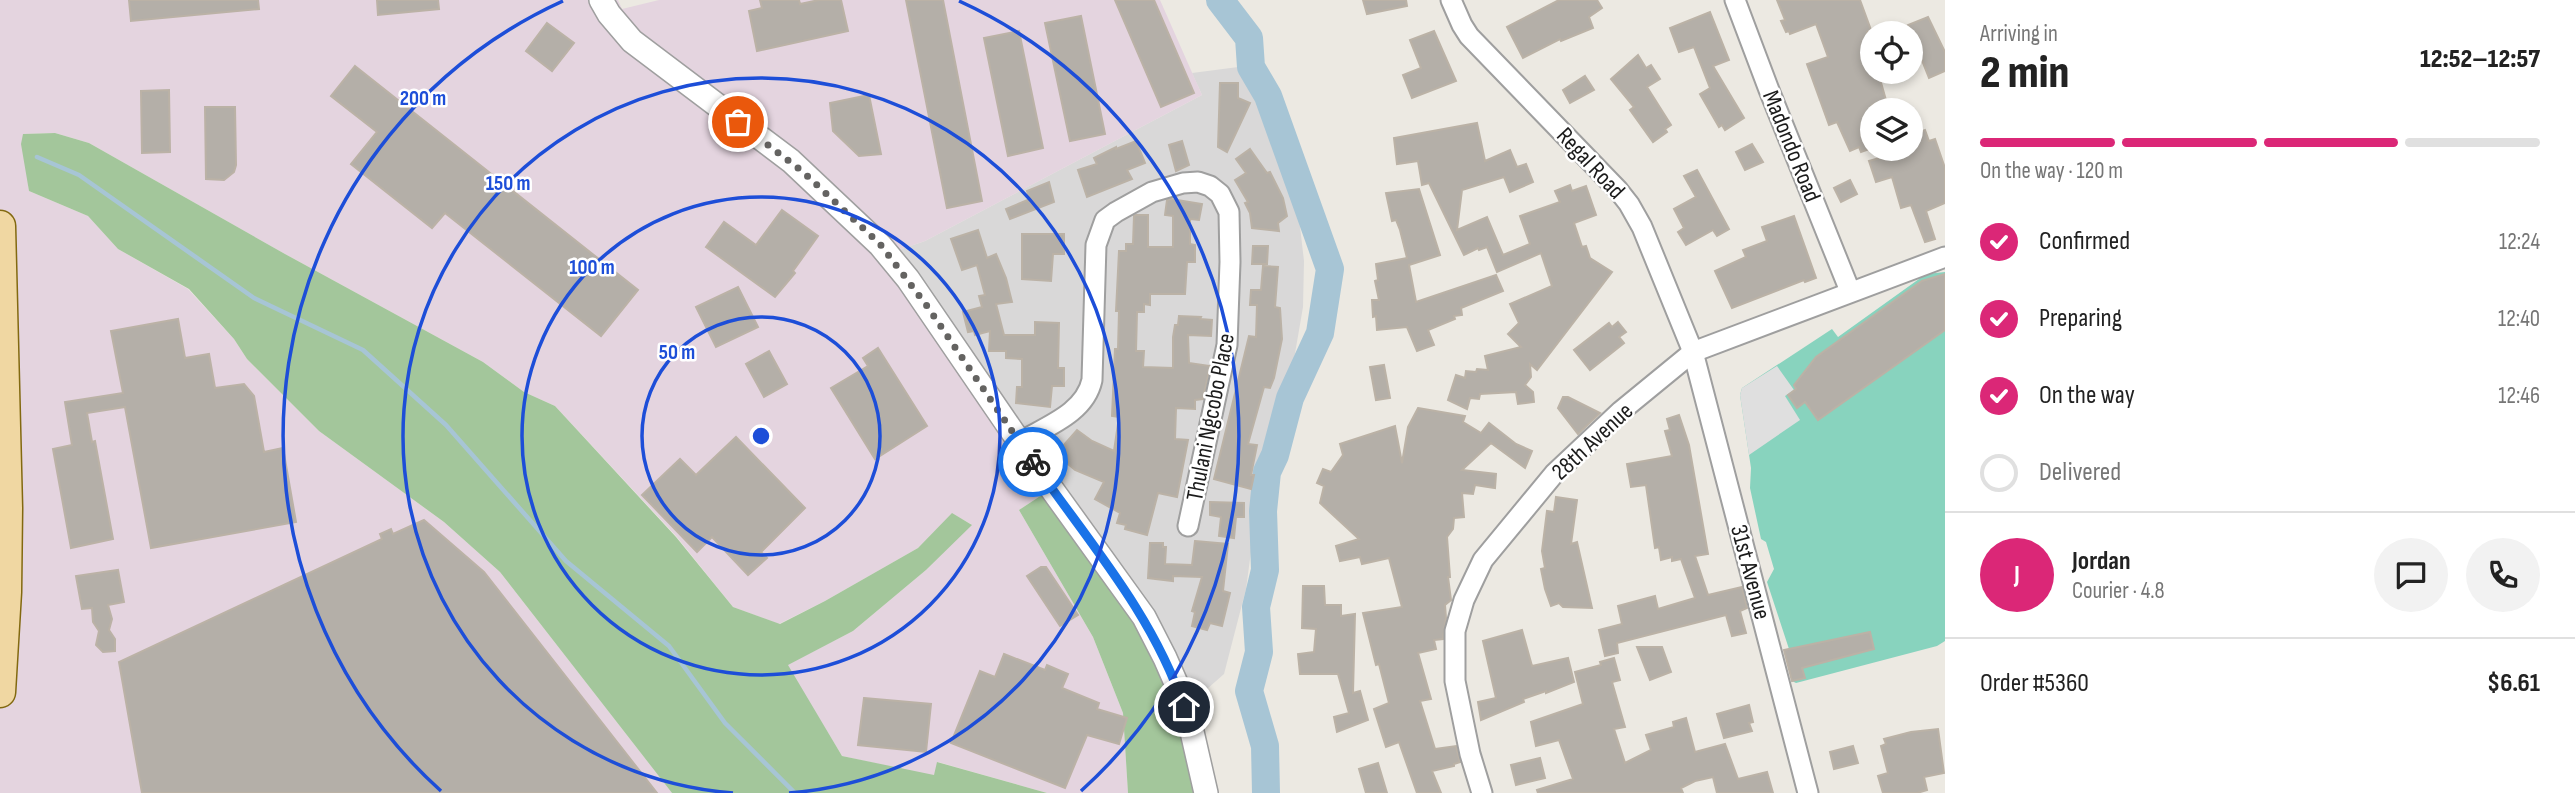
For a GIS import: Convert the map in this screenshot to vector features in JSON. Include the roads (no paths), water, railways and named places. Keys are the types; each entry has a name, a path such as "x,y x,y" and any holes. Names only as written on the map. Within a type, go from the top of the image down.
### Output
{"main road":[{"path":"0,226 7,508 6,592 0,692"}],"street":[{"path":"601,0 632,41 791,162 880,244 927,306 1155,637 1190,723 1206,793"},
{"name":"Regal Road","path":"1451,0 1469,36 1629,204 1642,227 1693,352"},
{"name":"Madondo Road","path":"1735,0 1850,291"},
{"name":"Thulani Ngcobo Place","path":"1020,442 1073,411 1090,391 1096,245 1105,220 1152,192 1182,183 1198,182 1210,186 1226,202 1229,212 1227,345 1188,526"},
{"name":"28th Avenue","path":"1482,793 1462,718 1453,659 1455,631 1464,600 1483,559 1554,474 1621,411 1693,352 1945,257"},
{"name":"31st Avenue","path":"1693,352 1808,793"}],"waterway":[{"path":"1220,0 1249,38 1251,67 1268,96 1330,269 1320,333 1290,398 1275,455 1267,472 1263,511 1265,570 1256,607 1259,652 1249,691 1265,746 1266,793"},
{"path":"37,157 79,175 254,298 363,350 446,425 566,561 669,646 725,723 795,793"}]}
